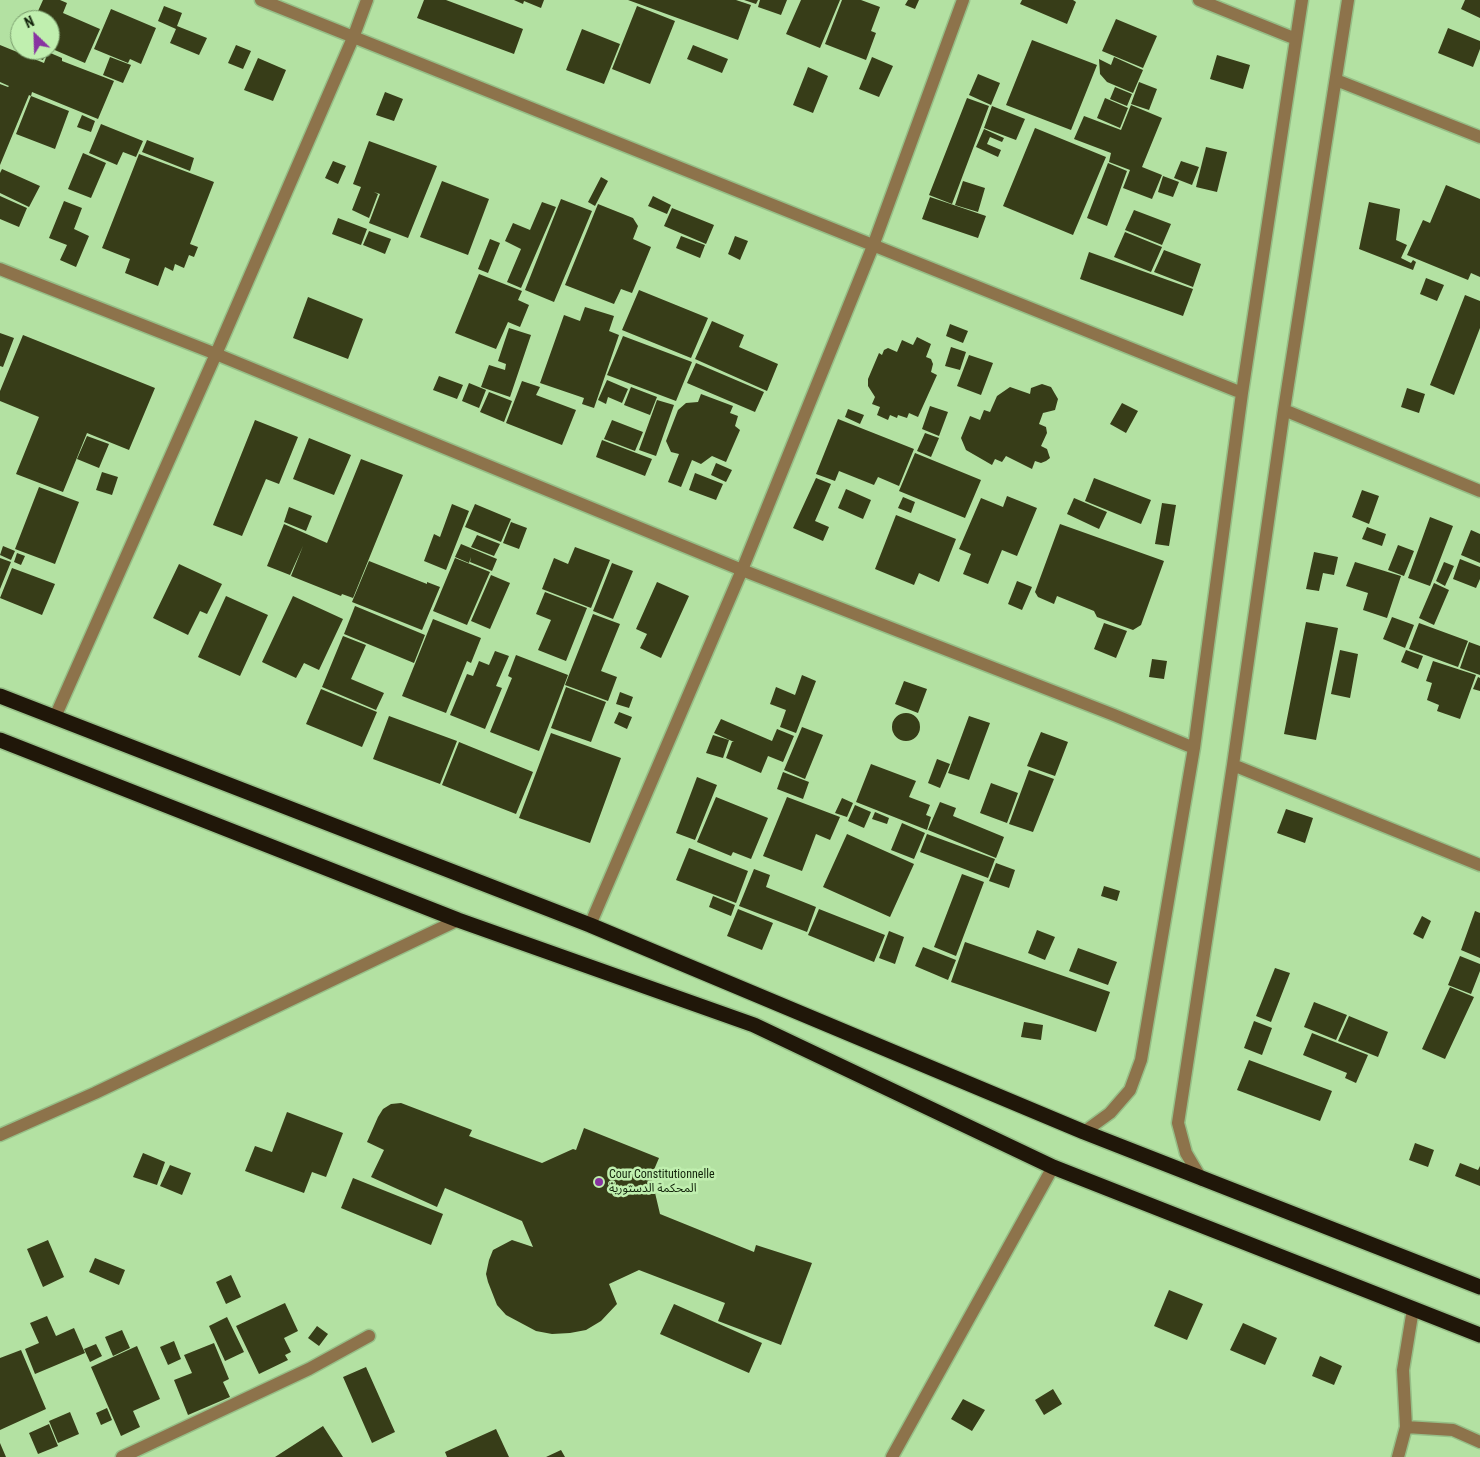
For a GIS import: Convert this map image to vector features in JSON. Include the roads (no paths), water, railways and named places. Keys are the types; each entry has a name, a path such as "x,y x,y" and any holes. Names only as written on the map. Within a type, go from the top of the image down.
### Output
{"highway":[{"path":"0,696 590,926 1202,1180 1480,1286"},
{"path":"0,740 458,920 754,1025 1053,1167 1480,1335"}],"street":[{"path":"261,0 1242,393"},
{"path":"55,717 216,354 353,38 367,0"},
{"path":"590,926 742,570 873,246 963,0"},
{"path":"1199,0 1296,38"},
{"path":"1084,1132 1110,1113 1130,1090 1142,1060 1194,748 1242,393 1302,0"},
{"path":"1202,1180 1186,1153 1178,1123 1233,765 1284,410 1348,0"},
{"path":"1336,80 1480,137"},
{"path":"0,269 216,354 742,570 1194,748"},
{"path":"1284,410 1480,492"},
{"path":"1233,765 1480,865"},
{"path":"0,1135 95,1093 458,920"},
{"path":"892,1457 1053,1167"},
{"path":"1398,1457 1406,1427 1403,1370 1414,1309"},
{"path":"122,1457 309,1369 369,1336"},
{"path":"1406,1427 1453,1430 1480,1442"}],"place":[{"name":"Cour Constitutionnelle المحكمة الدستورية","path":"599,1182"}]}
